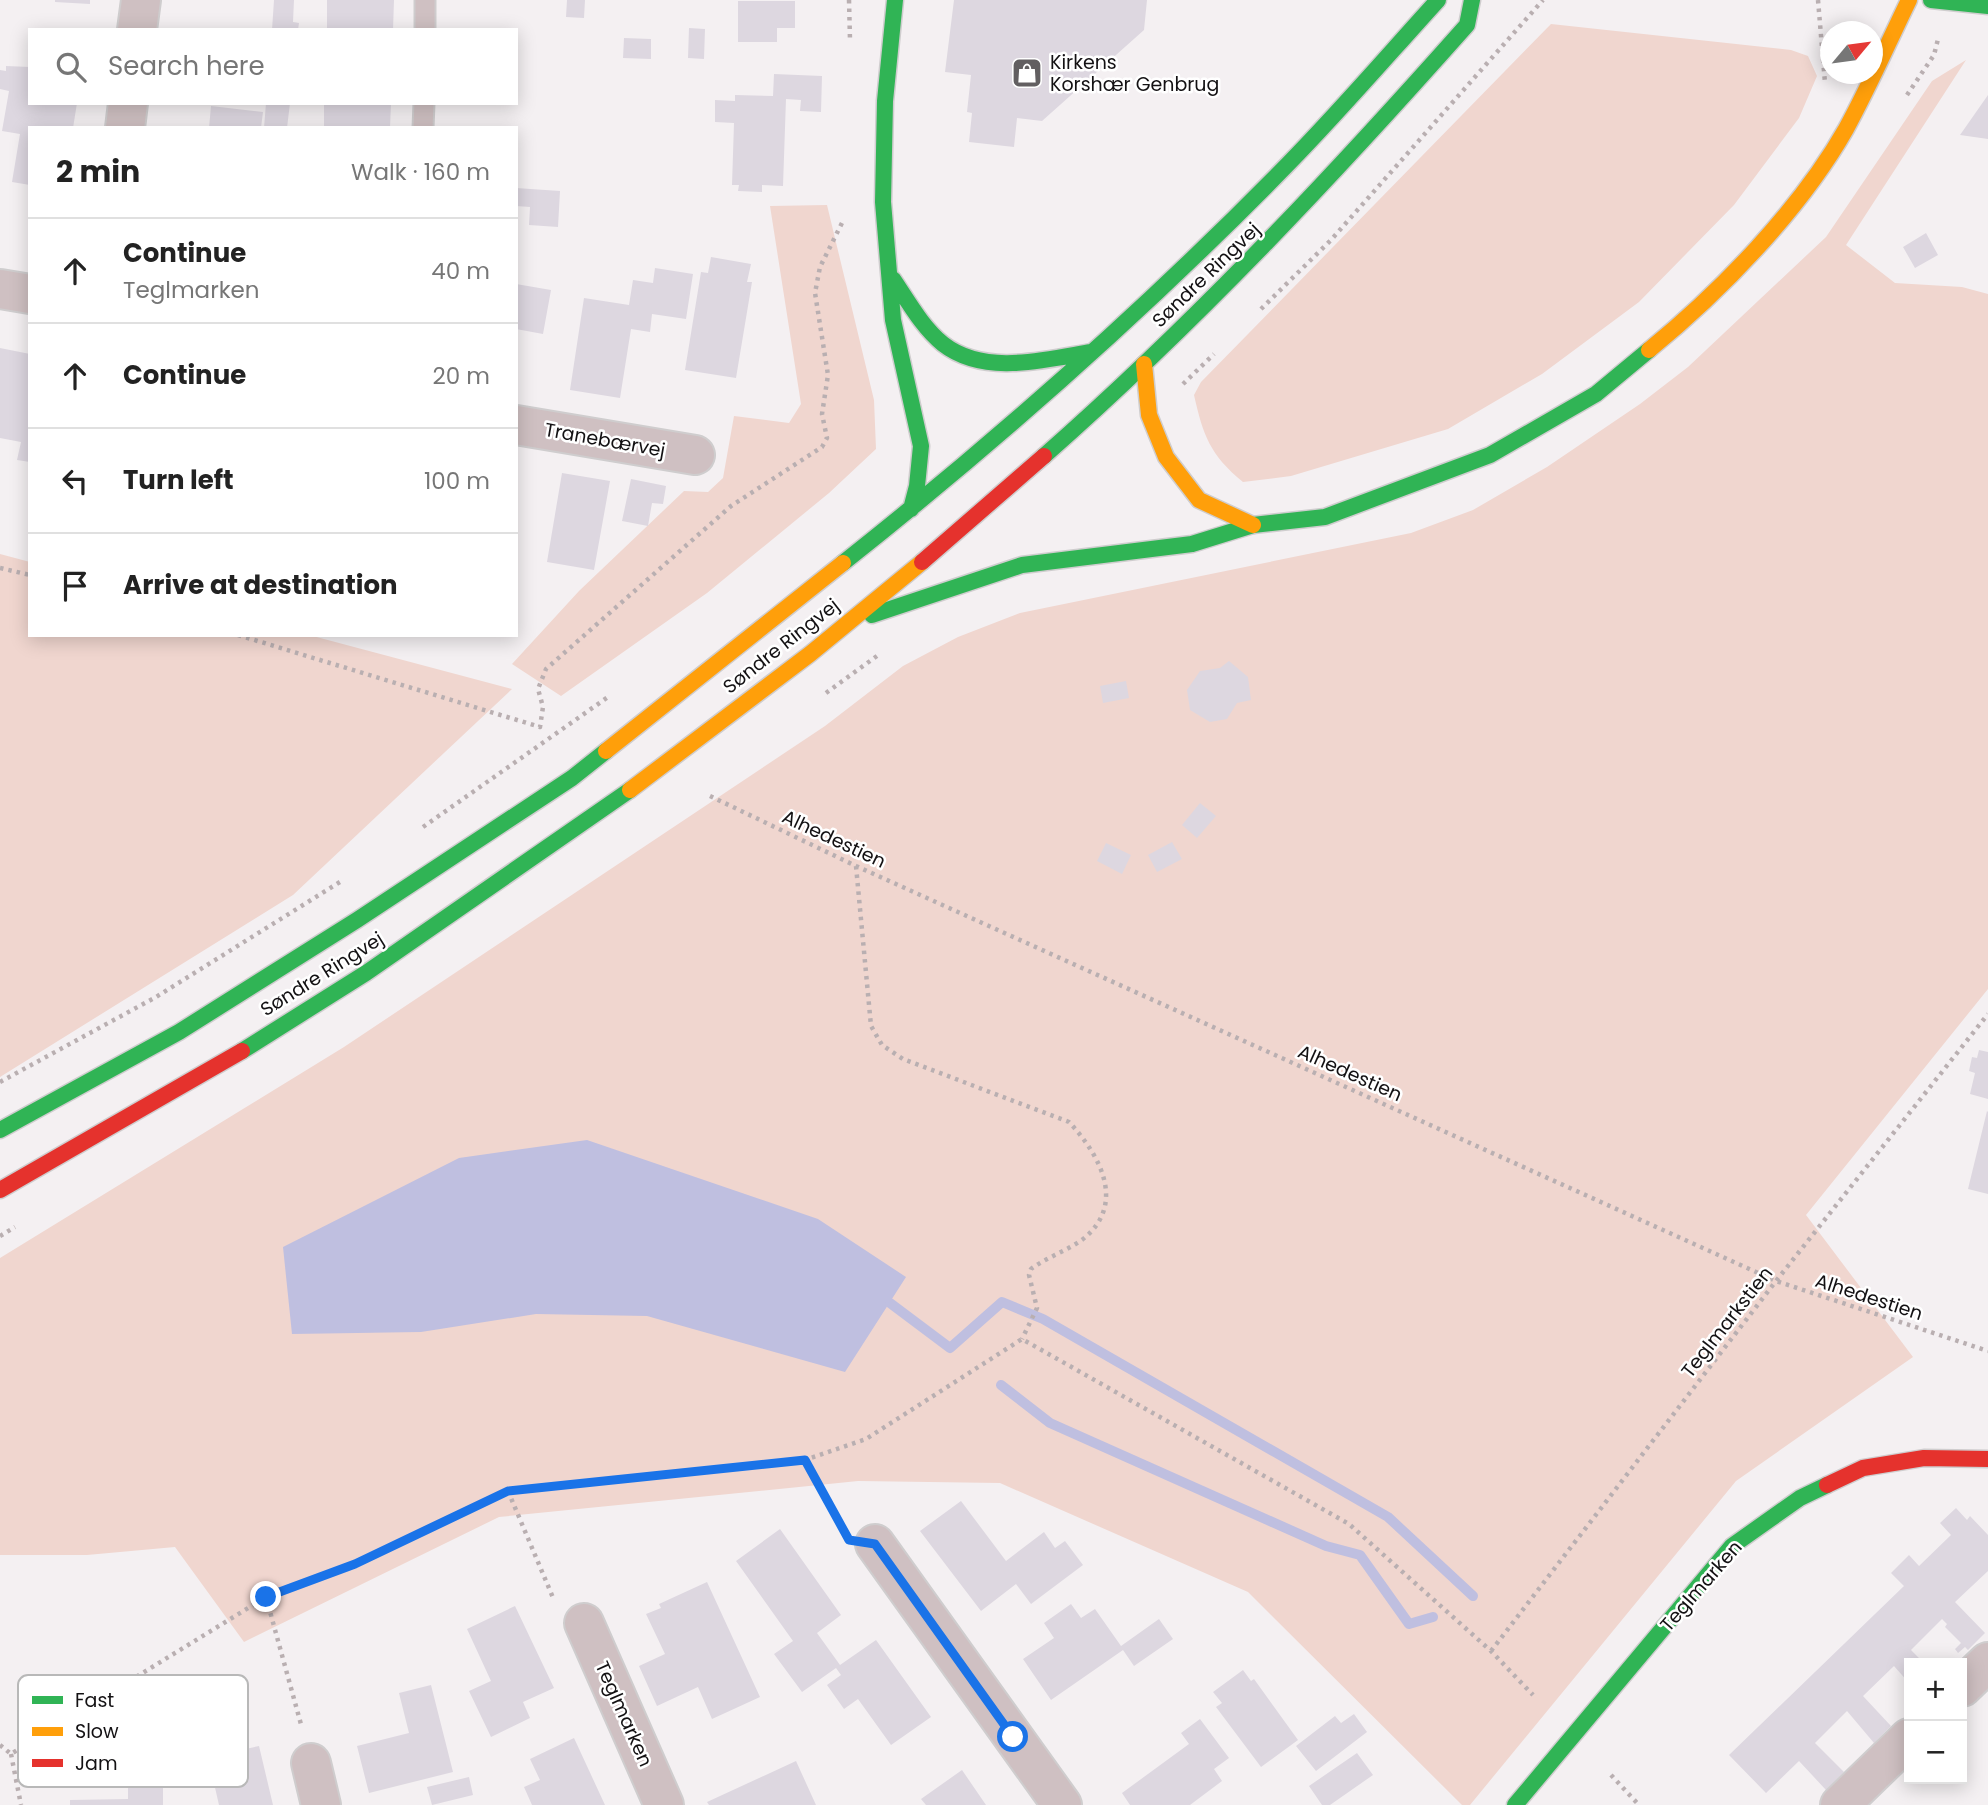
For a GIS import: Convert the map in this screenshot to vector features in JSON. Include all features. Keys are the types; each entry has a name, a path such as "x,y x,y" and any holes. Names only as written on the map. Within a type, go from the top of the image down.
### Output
{"main road":[{"path":"895,0 883,100 882,202 887,271 899,347 922,435 923,462 911,509"},
{"name":"Søndre Ringvej","path":"0,1130 179,1032 357,920 572,778 911,509 1091,352 1288,164 1438,0"},
{"name":"Søndre Ringvej","path":"0,1190 166,1096 417,938 571,831 846,624 990,505 1144,364 1285,228 1467,25 1472,0"},
{"path":"846,624 1022,565 1192,544 1253,525 1325,517 1490,455 1596,394 1700,308 1789,209 1845,130 1909,0"},
{"path":"1939,1 1988,6"},
{"path":"887,271 928,330 945,345 965,356 1008,365 1091,352"},
{"path":"1144,364 1150,415 1166,457 1199,500 1253,525"},
{"name":"Teglmarken","path":"1516,1805 1732,1546 1800,1498 1863,1468 1924,1458 1988,1459"}],"street":[{"path":"137,28 141,0"},
{"path":"125,126 128,105"},
{"path":"0,289 28,294"},
{"name":"Tranebærvej","path":"518,425 695,455"},
{"path":"875,1544 1062,1805"},
{"name":"Teglmarken","path":"584,1623 664,1805"},
{"path":"1967,1682 1988,1662"},
{"path":"1840,1805 1904,1743"},
{"path":"311,1763 321,1805"}],"lane":[{"path":"425,0 425,28"},
{"path":"423,126 424,105"}],"path":[{"path":"1503,48 1544,0"},
{"path":"1818,0 1825,84 1819,96"},
{"path":"1905,99 1934,55 1939,1"},
{"path":"1186,388 1190,377"},
{"path":"0,568 28,575"},
{"path":"245,637 540,727"},
{"path":"422,828 612,694"},
{"name":"Alhedestien","path":"710,796 856,866 1776,1281 1988,1351"},
{"path":"139,1675 266,1597 355,1564 508,1491 805,1460 866,1439 1022,1339 1037,1308 1029,1275 1031,1269 1082,1240 1102,1220 1107,1193 1099,1162 1087,1141 1069,1122 903,1059 882,1045 872,1026 856,866"},
{"path":"0,1082 156,997 353,873"},
{"name":"Teglmarkstien","path":"1492,1651 1776,1281 1988,1014"},
{"path":"1022,1339 1349,1524 1492,1651 1533,1695"},
{"path":"805,1460 849,1540 875,1544"},
{"path":"508,1491 559,1610 584,1623"},
{"path":"266,1597 311,1763"},
{"path":"0,1745 11,1754 21,1805"},
{"path":"11,1754 18,1750"},
{"path":"1611,1775 1639,1805"}],"shaded area":[{"path":"1551,24 1791,50 1808,56 1817,76 1799,118 1734,205 1639,302 1542,374 1448,429 1291,476 1243,482 1215,453 1205,433 1194,395 1201,382"},
{"path":"1966,60 1846,245 1895,283 1962,287 1988,294 1988,989 1806,1215 1913,1357 1736,1481 1470,1805 1462,1805 1248,1592 1000,1483 858,1481 499,1517 244,1642 175,1547 87,1555 0,1555 0,1258 344,1047 825,726 903,666 958,637 1020,613 1411,533 1473,510 1547,467 1640,404 1688,367 1826,237 1932,81"},
{"path":"827,205 874,400 876,449 829,493 707,593 561,696 512,664 579,591 684,491 708,492 723,478 734,416 789,423 801,404 770,206"},
{"path":"0,554 28,561 28,637 317,637 512,689 293,895 0,1077"}],"water":[{"path":"587,1140 818,1219 906,1277 845,1372 647,1316 536,1314 421,1332 292,1334 283,1247 459,1158"}],"building":[{"path":"90,0 90,4 55,2"},
{"path":"274,0 294,0 293,22 299,23 298,28 272,28"},
{"path":"327,0 394,0 393,28 327,28"},
{"path":"567,0 585,0 584,18 566,17"},
{"name":"Kirkens Korshær Genbrug","path":"954,0 1147,0 1144,30 1042,121 1017,118 1014,147 969,142 972,113 967,112 971,75 945,72"},
{"path":"738,1 795,1 795,28 777,28 777,42 738,42"},
{"path":"689,28 705,29 704,59 688,58"},
{"path":"624,38 651,39 651,59 623,58"},
{"path":"6,66 28,67 28,105 77,105 73,126 28,126 28,185 12,182 20,134 2,131 9,91 0,89 0,70 6,71"},
{"path":"774,74 822,76 821,112 800,111 801,100 786,99 783,186 762,185 762,192 738,191 739,185 732,185 734,123 715,122 715,100 735,101 735,95 773,96"},
{"path":"1988,95 1988,139 1960,135"},
{"path":"266,105 290,105 287,126 264,126"},
{"path":"324,105 391,105 390,126 324,126"},
{"path":"211,106 263,112 261,126 209,126"},
{"path":"518,188 560,191 558,227 529,225 530,207 518,206"},
{"path":"1926,233 1938,255 1915,268 1903,247"},
{"path":"711,257 751,264 747,282 752,282 736,378 685,370 701,272 708,273"},
{"path":"655,268 693,274 686,319 652,314 650,332 631,329 620,398 570,390 584,298 629,305 633,280 653,283"},
{"path":"518,284 551,290 543,334 518,329"},
{"path":"0,348 28,354 28,462 17,460 21,442 0,438"},
{"path":"562,473 610,481 594,570 547,562"},
{"path":"631,479 666,486 663,504 652,503 648,526 622,521"},
{"path":"1229,661 1248,677 1251,700 1237,703 1227,719 1210,722 1190,710 1187,690 1200,671 1220,668"},
{"path":"1126,681 1129,698 1103,703 1100,686"},
{"path":"1200,803 1216,816 1197,838 1182,825"},
{"path":"1172,842 1182,859 1157,872 1148,855"},
{"path":"1106,843 1131,855 1122,874 1097,861"},
{"path":"1979,1050 1988,1052 1988,1099 1970,1094 1975,1073 1969,1071 1972,1057 1977,1058"},
{"path":"1988,1112 1988,1194 1968,1189"},
{"path":"961,1501 1006,1561 1044,1532 1055,1548 1065,1541 1083,1565 1031,1604 1016,1584 981,1611 920,1531"},
{"path":"1956,1508 1967,1520 1970,1516 1988,1535 1988,1571 1955,1602 1985,1633 1968,1650 1965,1647 1958,1653 1955,1649 1961,1643 1945,1627 1947,1624 1942,1619 1911,1650 1919,1658 1904,1658 1904,1677 1894,1666 1863,1696 1891,1726 1874,1743 1847,1711 1815,1743 1844,1772 1826,1790 1799,1761 1766,1793 1729,1755 1904,1586 1891,1573 1909,1555 1919,1566 1951,1535 1940,1523"},
{"path":"780,1529 841,1615 817,1633 840,1665 876,1640 931,1717 891,1745 858,1699 844,1709 827,1685 841,1675 836,1668 802,1692 774,1654 793,1641 736,1561"},
{"path":"707,1582 760,1697 712,1719 698,1687 657,1706 639,1666 665,1654 646,1614 661,1608 659,1604"},
{"path":"1071,1604 1081,1618 1095,1609 1121,1646 1159,1619 1173,1639 1134,1666 1123,1650 1051,1700 1023,1659 1054,1638 1044,1623"},
{"path":"515,1606 554,1688 523,1702 530,1718 491,1737 469,1691 491,1681 467,1629"},
{"path":"1243,1670 1251,1681 1254,1679 1298,1740 1261,1767 1216,1707 1222,1703 1213,1692"},
{"path":"431,1685 453,1772 369,1793 357,1746 409,1733 399,1693"},
{"path":"1354,1714 1367,1732 1316,1771 1296,1746 1335,1716 1341,1723"},
{"path":"1200,1719 1229,1758 1214,1769 1222,1781 1190,1805 1130,1805 1122,1793 1189,1744 1181,1733"},
{"path":"574,1738 605,1805 532,1805 524,1787 540,1780 530,1759"},
{"path":"259,1746 273,1805 219,1805 215,1787 248,1787 248,1748"},
{"path":"1357,1753 1373,1775 1330,1805 1322,1805 1309,1786"},
{"path":"796,1761 816,1805 709,1805 707,1802"},
{"path":"962,1770 986,1805 926,1805 921,1799"},
{"path":"469,1777 473,1795 432,1805 427,1787"},
{"path":"128,1787 163,1787 163,1805 70,1805 70,1800 128,1799"}],"waterway":[{"path":"890,1303 950,1348 1002,1302 1043,1319 1388,1517 1473,1596"},
{"path":"1001,1385 1050,1423 1326,1546 1360,1555 1409,1624 1433,1617"}],"traffic: fast":[{"path":"895,0 885,101 883,202 893,320 921,446 917,486 911,509"},
{"path":"843,563 958,469 1128,320 1307,144 1438,0"},
{"path":"1044,456 1209,301 1366,137 1467,25 1472,0"},
{"path":"1931,0 1988,6"},
{"path":"893,279 928,330 959,354 995,363 1015,363 1091,352"},
{"path":"872,615 1022,565 1192,544 1253,525 1325,517 1490,455 1596,394 1649,350"},
{"path":"0,1130 179,1032 357,920 572,778 606,751"},
{"path":"242,1051 366,973 630,790"},
{"path":"1515,1805 1732,1546 1800,1498 1827,1485"}],"traffic: slow":[{"path":"1649,350 1730,276 1806,190 1846,129 1909,0"},
{"path":"1144,364 1149,415 1166,457 1199,500 1253,525"},
{"path":"630,790 810,654 922,562"},
{"path":"606,751 843,563"}],"traffic: jam":[{"path":"922,562 1044,456"},
{"path":"0,1190 242,1051"},
{"path":"1827,1485 1863,1468 1924,1458 1988,1459"}],"place":[{"name":"Kirkens Korshær Genbrug","path":"1027,73"}],"route":[{"path":"266,1597 355,1564 508,1491 805,1460 849,1540 875,1544 1013,1737"}]}
